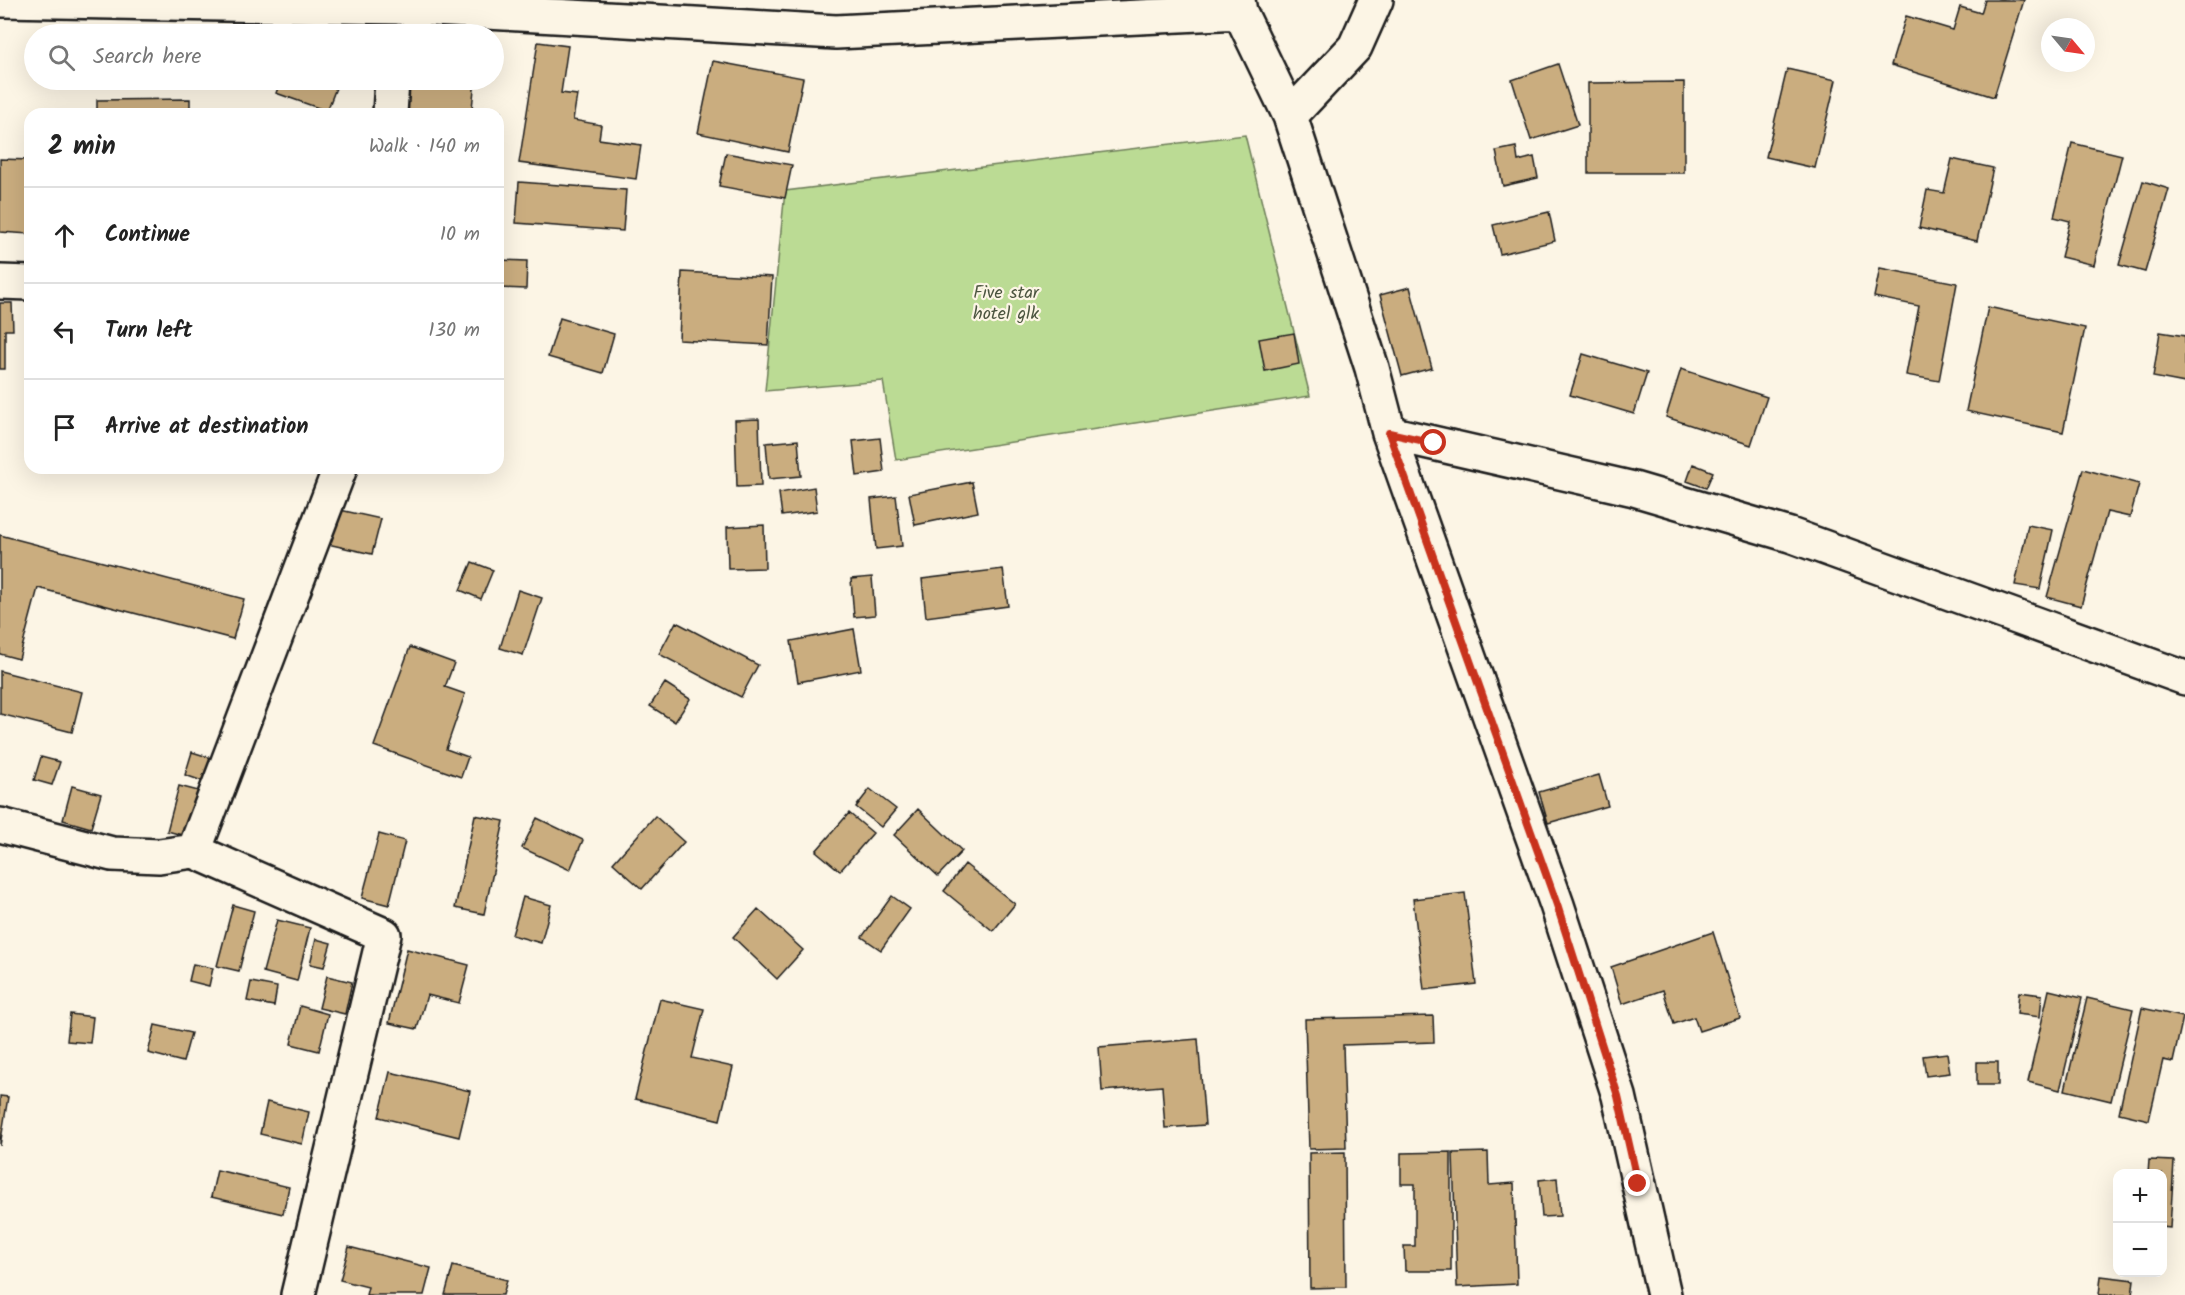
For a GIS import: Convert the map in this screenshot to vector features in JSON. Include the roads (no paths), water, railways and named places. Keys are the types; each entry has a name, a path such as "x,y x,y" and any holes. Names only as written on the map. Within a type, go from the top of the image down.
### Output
{"street":[{"path":"2,0 396,21 836,32 1239,6 1290,116 1372,368 1389,433 1557,905 1618,1096 1664,1295"},
{"path":"1290,116 1355,47 1376,0"},
{"path":"390,108 391,90"},
{"path":"0,282 24,283"},
{"path":"1389,433 1634,489 1790,535 2185,678"},
{"path":"194,851 338,474"},
{"path":"0,825 112,855 159,856 194,851 384,935 298,1295"}],"park label":[{"name":"Five star hotel glk","path":"1006,303"}]}
